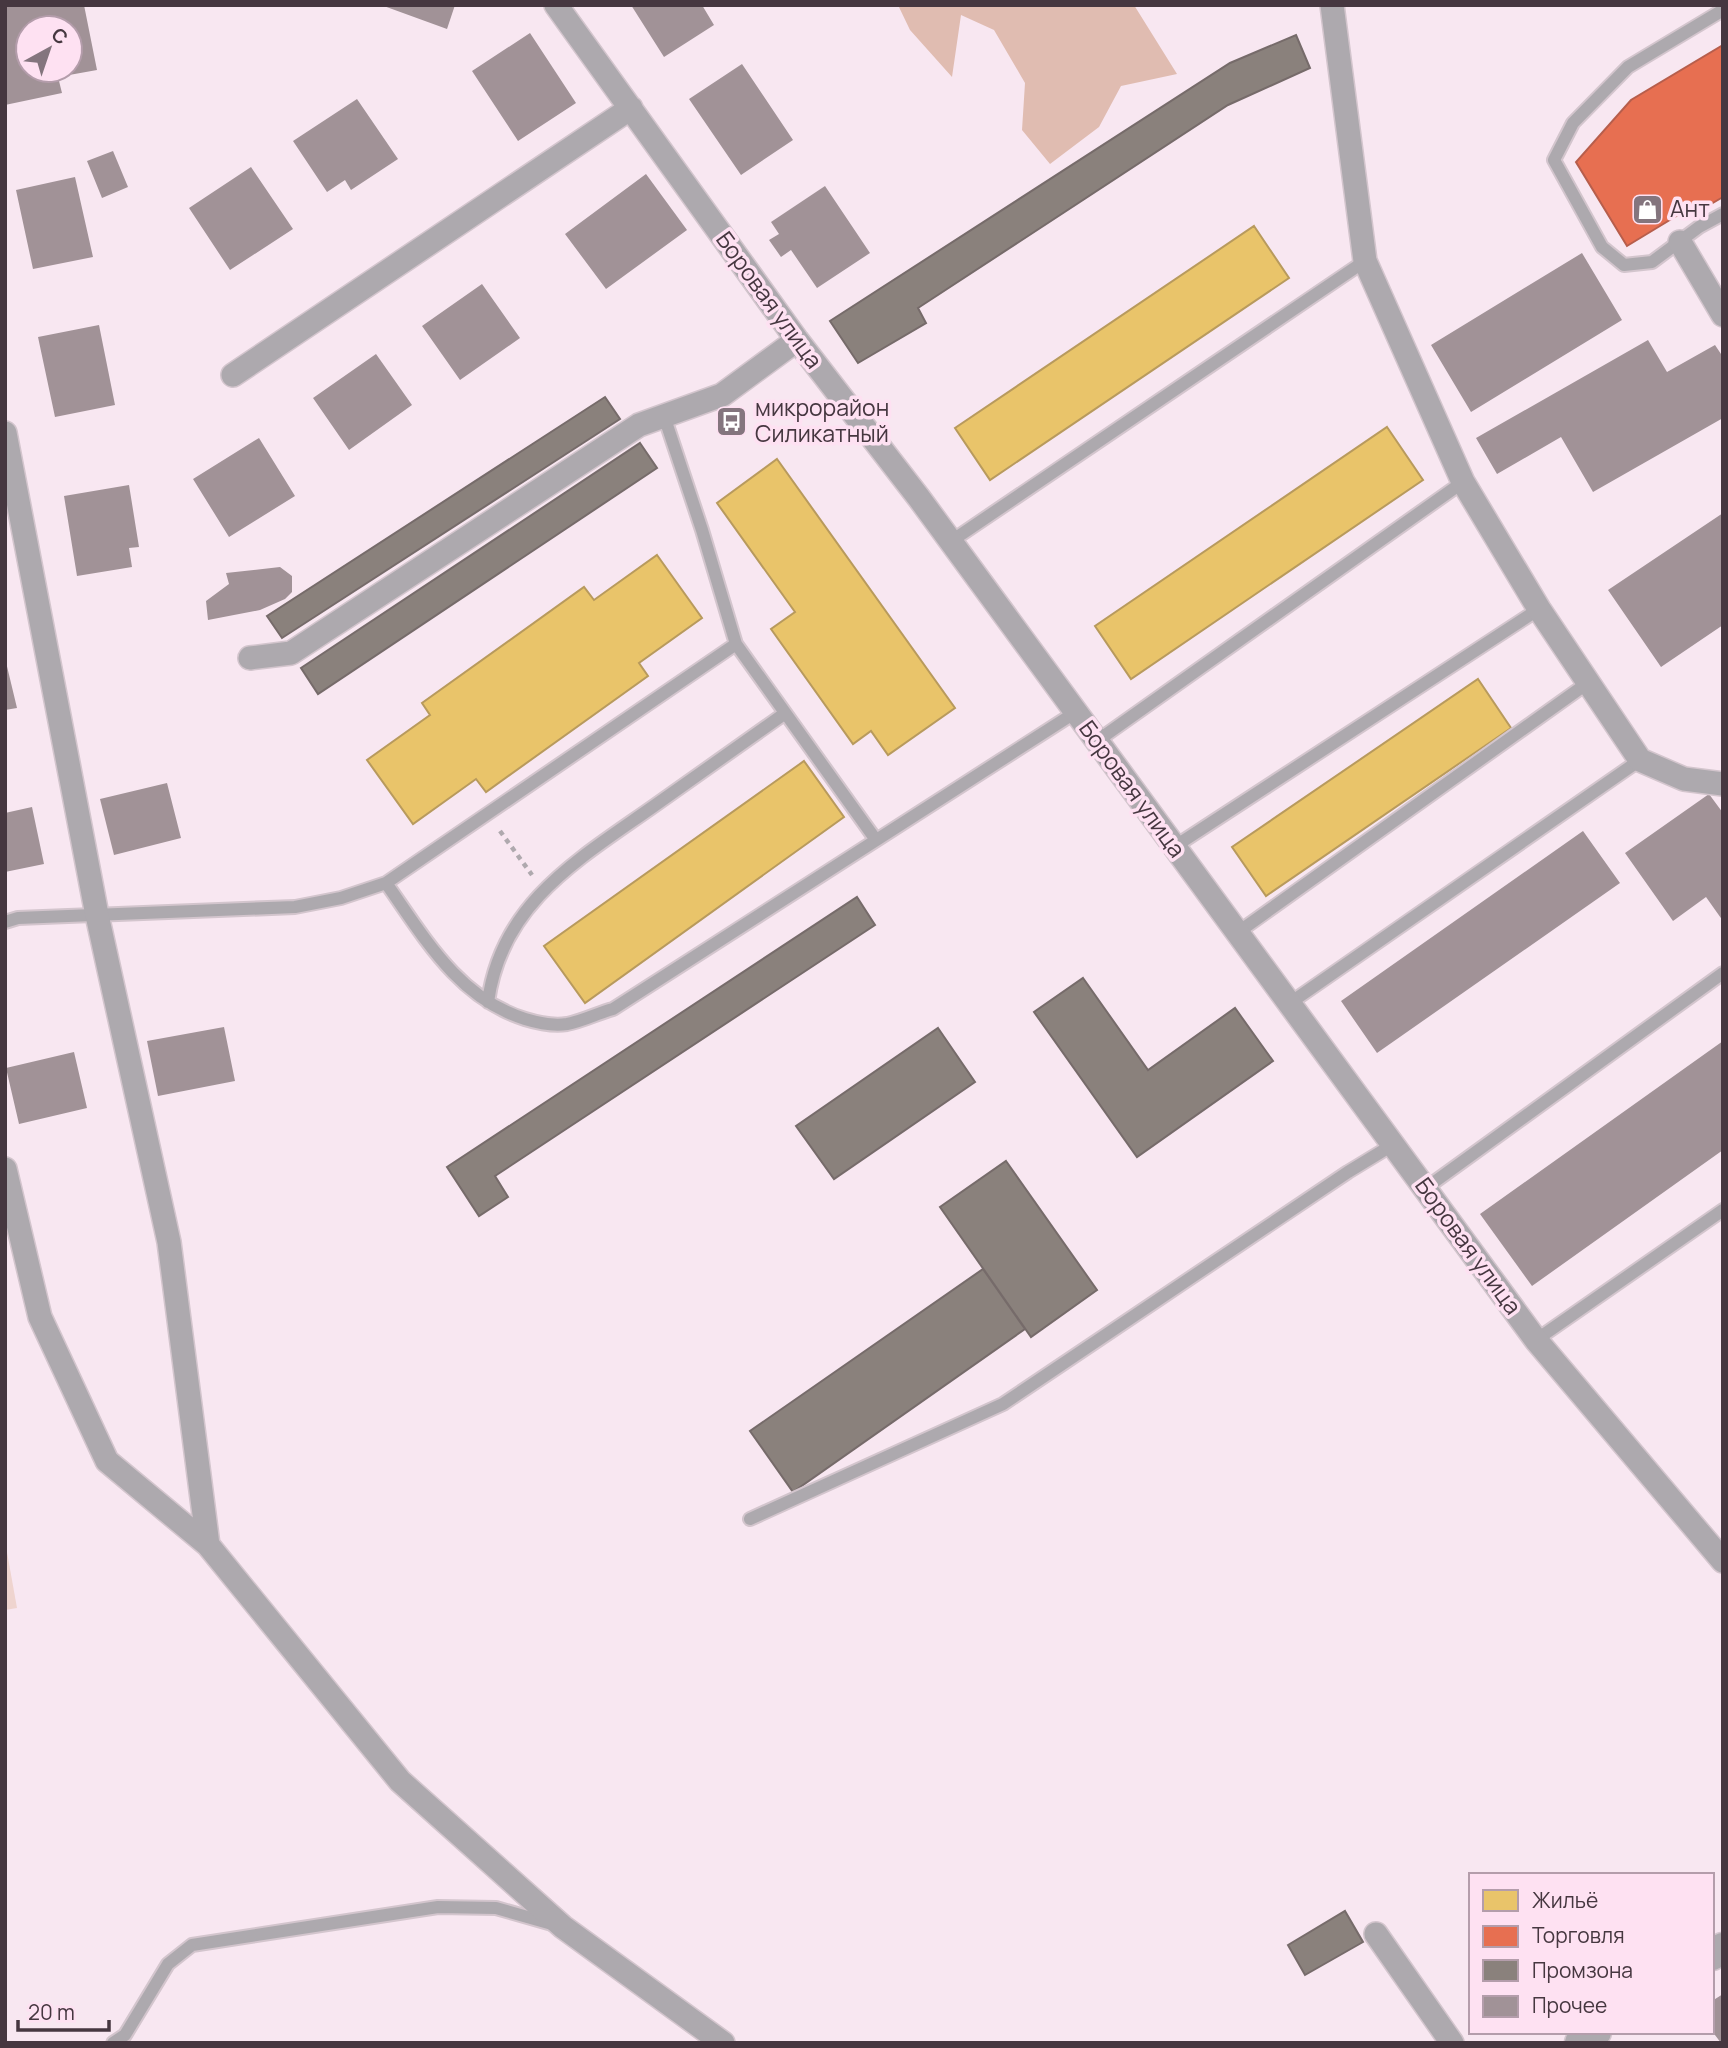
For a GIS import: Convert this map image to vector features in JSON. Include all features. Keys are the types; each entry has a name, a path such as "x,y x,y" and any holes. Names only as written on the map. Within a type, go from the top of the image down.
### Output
{"street":[{"name":"Боровая улица","path":"556,5 797,340 1076,712 1536,1340 1723,1561"},
{"path":"1332,5 1365,261 1463,482 1539,609 1640,760 1684,779 1723,784"},
{"path":"233,374 631,108"},
{"path":"1680,242 1723,315"},
{"path":"250,658 291,653 639,425 722,395 797,340"},
{"path":"5,433 97,915 169,1242 208,1545"},
{"path":"5,1169 40,1317 107,1461 208,1545 400,1781 563,1927 723,2043"},
{"path":"1376,1934 1452,2043"}],"lane":[{"path":"1723,10 1628,67 1573,123 1554,160 1602,247 1624,265 1653,262 1699,227 1723,214"},
{"path":"950,542 1365,261"},
{"path":"664,416 736,644 876,840"},
{"path":"1097,741 1463,482"},
{"path":"1174,847 1539,609"},
{"path":"5,922 18,918 295,907 341,898 386,883 736,644"},
{"path":"1237,933 1589,682"},
{"path":"386,883 437,956 465,985 510,1014 538,1023 566,1024 613,1009 1076,712"},
{"path":"488,1002 491,982 501,952 521,917 543,890 576,861 784,714"},
{"path":"1290,1003 1640,760"},
{"path":"1426,1188 1723,973"},
{"path":"750,1519 1003,1404 1348,1172 1394,1144"},
{"path":"1536,1340 1723,1210"},
{"path":"113,2043 125,2035 168,1964 192,1945 438,1907 496,1908 563,1927"}],"path":[{"path":"487,814 543,890"}],"shaded area":[{"path":"898,5 1134,5 1177,74 1121,86 1099,127 1050,164 1022,130 1025,83 994,30 961,15 952,77 910,30"},
{"path":"5,1541 17,1608 5,1610"}],"building: Жильё":[{"path":"1254,226 1289,278 990,480 955,428"},
{"path":"1387,427 1423,480 1131,679 1095,626"},
{"path":"777,459 955,708 888,755 871,731 853,744 771,629 795,612 717,503"},
{"path":"657,555 702,618 639,663 648,676 486,792 476,779 413,824 367,760 430,715 422,703 584,587 594,600"},
{"path":"1478,679 1511,728 1266,896 1232,847"},
{"path":"804,761 844,817 585,1003 544,946"}],"building: Торговля":[{"path":"1723,45 1723,197 1692,215 1688,209 1627,246 1576,162 1631,100"}],"building: Промзона":[{"path":"1296,35 1310,68 1228,105 918,308 926,323 858,363 830,321 1230,63"},
{"path":"605,397 620,419 282,638 267,616"},
{"path":"640,443 657,468 318,694 301,668"},
{"path":"857,897 875,925 495,1176 508,1197 479,1216 447,1167"},
{"path":"1083,978 1148,1070 1235,1008 1273,1061 1137,1157 1034,1012"},
{"path":"938,1028 975,1082 834,1179 796,1126"},
{"path":"1006,1161 1097,1290 1031,1337 940,1207"},
{"path":"983,1269 1025,1329 793,1492 750,1431"},
{"path":"1345,1911 1363,1942 1305,1975 1288,1945"}],"building: Прочее":[{"path":"5,5 84,5 97,70 84,72 84,14 14,14 14,84 60,84 62,93 5,105"},
{"path":"381,5 455,5 447,29"},
{"path":"631,5 702,5 714,25 664,57"},
{"path":"530,33 576,103 518,141 472,71"},
{"path":"742,64 793,140 741,175 689,99"},
{"path":"357,99 398,159 351,190 345,180 327,192 293,141"},
{"path":"113,151 128,187 102,198 87,161"},
{"path":"251,167 293,229 230,270 189,208"},
{"path":"646,174 687,230 606,289 565,234"},
{"path":"75,177 93,257 33,269 16,190"},
{"path":"825,186 870,253 817,288 791,250 781,257 769,240 779,234 771,222"},
{"path":"1582,253 1622,320 1471,412 1431,345"},
{"path":"482,284 520,338 460,380 422,326"},
{"path":"99,325 115,405 55,417 38,337"},
{"path":"1648,340 1667,372 1715,345 1723,357 1723,418 1593,492 1561,437 1497,474 1476,438"},
{"path":"376,354 412,405 349,450 313,398"},
{"path":"259,438 295,496 229,537 193,479"},
{"path":"129,485 139,547 129,548 132,567 77,576 64,496"},
{"path":"1723,513 1723,625 1661,667 1608,590"},
{"path":"280,567 292,576 292,592 285,599 260,610 208,620 206,601 229,584 226,573"},
{"path":"5,658 17,708 5,710"},
{"path":"167,783 181,838 114,855 100,799"},
{"path":"1709,794 1723,813 1723,921 1706,897 1673,921 1625,853"},
{"path":"32,807 44,864 5,872 5,813"},
{"path":"1583,831 1620,883 1377,1053 1341,1001"},
{"path":"224,1027 235,1081 158,1096 147,1041"},
{"path":"1723,1041 1723,1150 1532,1286 1480,1214"},
{"path":"74,1052 87,1108 19,1124 6,1068"},
{"path":"1723,1994 1723,2043 1714,2034 1714,2000"}],"place":[{"name":"Ант","path":"1647,209"},
{"name":"микрорайон Силикатный","path":"732,421"}]}
